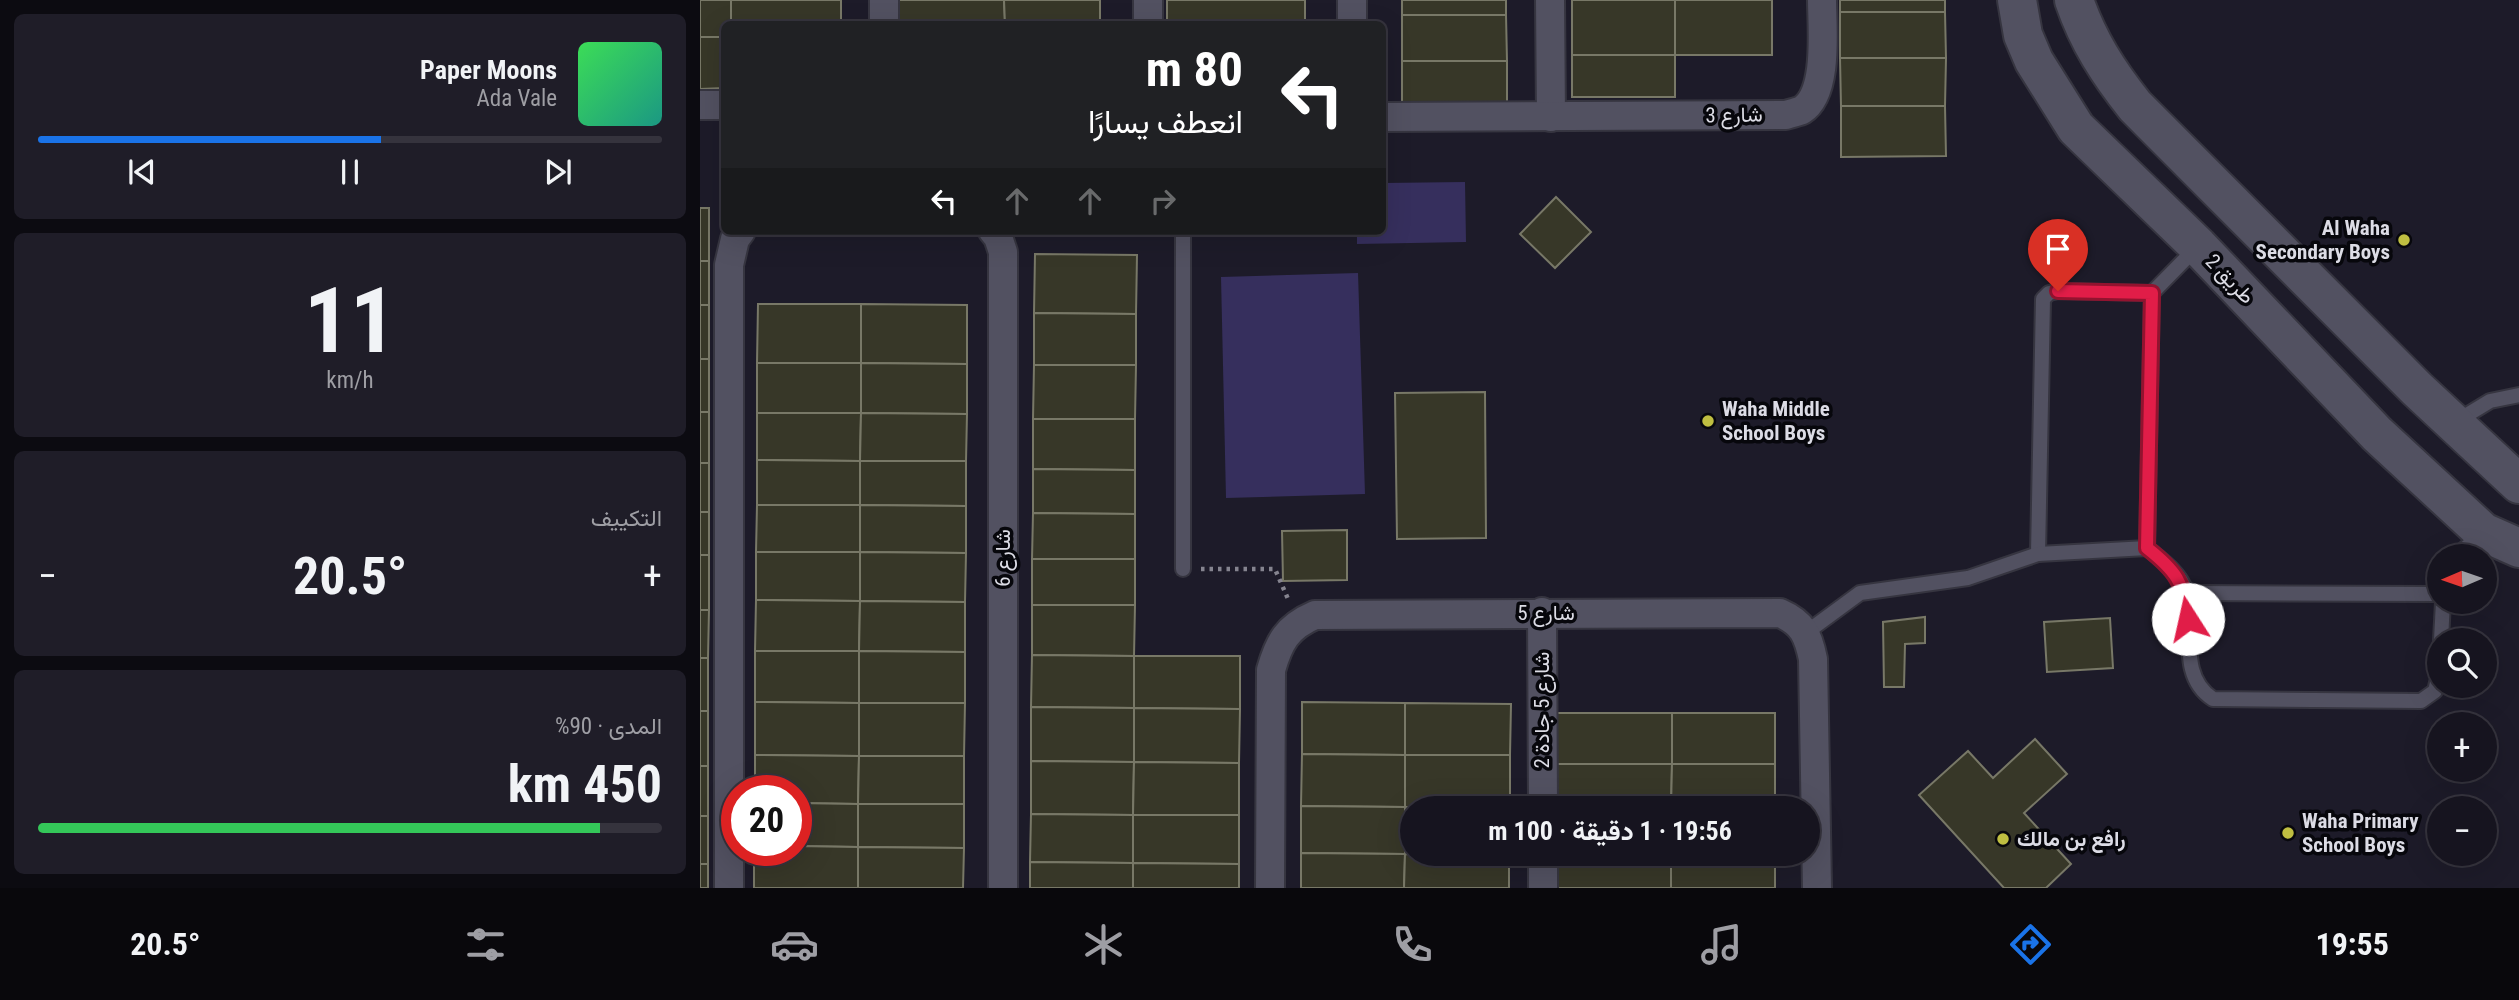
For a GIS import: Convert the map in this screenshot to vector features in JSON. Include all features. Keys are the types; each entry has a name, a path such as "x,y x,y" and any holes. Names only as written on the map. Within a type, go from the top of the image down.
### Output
{"street":[{"path":"884,0 884,21"},
{"path":"1148,0 1148,21"},
{"path":"1352,0 1352,21"},
{"path":"1550,0 1551,117"},
{"name":"شارع 3","path":"1386,117 1787,115 1802,110 1813,98 1819,79 1823,54 1822,0"},
{"name":"طريق 2","path":"2017,0 2023,35 2034,61 2076,128 2198,246 2304,356 2377,434 2470,544"},
{"path":"2074,0 2086,35 2109,73 2135,106 2452,424 2519,484"},
{"path":"700,105 721,105"},
{"path":"729,888 729,265 740,235"},
{"name":"شارع 6","path":"995,235 1003,252 1003,888"},
{"path":"2304,356 2325,361 2339,359 2347,348 2350,320"},
{"path":"2377,434 2376,415 2382,400 2395,390 2417,389"},
{"name":"طريق 2","path":"2497,546 2519,548"},
{"name":"طريق 2","path":"2497,560 2519,573"},
{"name":"شارع 5 جادة 2","path":"1542,612 1543,796"},
{"name":"شارع 5","path":"1298,622 1315,615 1780,613 1794,619 1807,632"},
{"path":"1270,888 1271,670 1279,643 1298,622"},
{"path":"1807,632 1813,659 1816,888"},
{"path":"1543,866 1543,888"}],"lane":[{"path":"1183,235 1183,569"},
{"path":"2147,548 2152,293 2198,246"},
{"path":"2038,554 2043,299 2049,293 2058,291 2152,293"},
{"path":"2452,424 2490,401 2519,395"},
{"path":"1807,632 1860,593 1968,578 2038,554 2147,548 2177,576 2186,593 2192,671 2200,688 2213,699 2421,701 2427,697"},
{"path":"2186,593 2427,594"}],"path":[{"path":"1183,569 1275,569 1298,622"}],"shaded area":[{"path":"1465,182 1466,242 1357,244 1357,235 1386,235 1386,183"},
{"path":"1358,273 1365,494 1226,498 1221,277"}],"building":[{"path":"700,0 731,0 731,21 721,21 721,37 700,37"},
{"path":"731,0 841,0 841,21 731,21"},
{"path":"898,0 1004,0 1005,21 898,21"},
{"path":"1004,0 1100,0 1100,21 1005,21"},
{"path":"1167,0 1305,0 1305,21 1167,21"},
{"path":"1402,0 1506,0 1506,15 1402,15"},
{"path":"1572,0 1675,0 1675,55 1572,55"},
{"path":"1675,0 1772,0 1772,55 1675,55"},
{"path":"1840,0 1945,0 1945,12 1840,12"},
{"path":"1840,12 1945,12 1946,58 1840,58"},
{"path":"1402,15 1506,15 1507,61 1402,61"},
{"path":"700,37 721,37 721,88 700,89"},
{"path":"1572,55 1675,55 1675,97 1572,97"},
{"path":"1840,58 1946,58 1945,106 1841,106"},
{"path":"1402,61 1507,61 1507,103 1402,103"},
{"path":"1841,106 1945,106 1946,156 1841,157"},
{"path":"1556,197 1591,232 1555,268 1520,234"},
{"path":"700,208 709,208 709,261 700,261"},
{"path":"1035,254 1137,255 1136,314 1034,313"},
{"path":"700,261 709,261 709,305 700,305"},
{"path":"758,304 861,304 861,363 757,363"},
{"path":"861,304 967,305 967,364 861,363"},
{"path":"700,305 709,305 709,359 700,359"},
{"path":"1034,313 1136,314 1136,365 1034,365"},
{"path":"700,359 709,359 709,412 700,412"},
{"path":"757,363 861,363 861,413 757,413"},
{"path":"861,363 967,364 967,414 861,413"},
{"path":"1034,365 1136,365 1135,419 1033,419"},
{"path":"1485,392 1486,538 1397,539 1395,393"},
{"path":"700,412 709,412 709,463 700,463"},
{"path":"757,413 861,413 860,461 757,460"},
{"path":"861,413 967,414 966,461 860,461"},
{"path":"1033,419 1135,419 1135,470 1033,469"},
{"path":"757,460 860,461 860,505 757,505"},
{"path":"860,461 966,461 966,506 860,505"},
{"path":"700,463 709,463 709,512 700,512"},
{"path":"1033,469 1135,470 1135,514 1033,513"},
{"path":"757,505 860,505 860,552 756,552"},
{"path":"860,505 966,506 966,553 860,552"},
{"path":"700,512 709,512 709,555 700,555"},
{"path":"1033,513 1135,514 1135,559 1032,559"},
{"path":"1347,530 1347,580 1283,581 1282,531"},
{"path":"756,552 860,552 860,601 756,600"},
{"path":"860,552 966,553 965,602 860,601"},
{"path":"700,555 709,555 709,610 700,610"},
{"path":"1032,559 1135,559 1135,605 1032,605"},
{"path":"756,600 860,601 859,651 755,651"},
{"path":"860,601 965,602 965,652 859,651"},
{"path":"1032,605 1135,605 1134,656 1032,655"},
{"path":"700,610 709,610 708,658 700,658"},
{"path":"1925,617 1925,643 1905,644 1904,687 1884,687 1883,622"},
{"path":"2110,618 2113,668 2047,672 2044,622"},
{"path":"755,651 859,651 859,703 755,702"},
{"path":"859,651 965,652 965,703 859,703"},
{"path":"1032,655 1134,656 1134,708 1031,707"},
{"path":"1134,656 1240,656 1240,709 1134,708"},
{"path":"700,658 708,658 708,711 700,711"},
{"path":"755,702 859,703 859,756 755,755"},
{"path":"1302,702 1405,703 1405,755 1302,754"},
{"path":"859,703 965,703 964,756 859,756"},
{"path":"1405,703 1511,704 1510,755 1405,755"},
{"path":"1031,707 1134,708 1134,762 1031,761"},
{"path":"1134,708 1240,709 1239,763 1134,762"},
{"path":"700,711 708,711 708,766 700,766"},
{"path":"1554,713 1672,713 1672,764 1554,764"},
{"path":"1672,713 1775,713 1775,764 1672,764"},
{"name":"رافع بن مالك","path":"2035,739 2067,774 2024,813 2071,864 2046,888 2004,888 1919,795 1968,751 1993,778"},
{"path":"1302,754 1405,755 1405,796 1400,796 1400,807 1301,806"},
{"path":"755,755 859,756 858,804 812,803 812,775 755,775"},
{"path":"1405,755 1510,755 1510,796 1405,796"},
{"path":"859,756 964,756 964,804 858,804"},
{"path":"1031,761 1134,762 1133,815 1031,814"},
{"path":"1134,762 1239,763 1239,815 1133,815"},
{"path":"1554,764 1672,764 1671,796 1554,796"},
{"path":"1672,764 1775,764 1775,796 1671,796"},
{"path":"700,766 708,766 708,816 700,816"},
{"path":"812,803 858,804 858,847 812,846"},
{"path":"858,804 964,804 964,848 858,847"},
{"path":"1301,806 1400,807 1400,854 1301,853"},
{"path":"1031,814 1133,815 1133,863 1030,862"},
{"path":"1133,815 1239,815 1239,864 1133,863"},
{"path":"700,816 708,816 708,864 700,864"},
{"path":"812,846 858,847 858,888 754,888 754,866 812,866"},
{"path":"858,847 964,848 963,888 858,888"},
{"path":"1301,853 1400,854 1400,866 1405,866 1404,888 1301,888"},
{"path":"1030,862 1133,863 1133,888 1030,888"},
{"path":"1133,863 1239,864 1239,888 1133,888"},
{"path":"700,864 708,864 708,888 700,888"},
{"path":"1405,866 1509,866 1509,888 1404,888"},
{"path":"1554,866 1671,866 1671,888 1554,888"},
{"path":"1671,866 1775,866 1775,888 1671,888"}],"place":[{"name":"Al Waha Secondary Boys","path":"2404,240"},
{"name":"Waha Middle School Boys","path":"1708,421"},
{"name":"Waha Primary School Boys","path":"2288,833"},
{"name":"رافع بن مالك","path":"2003,839"}],"route":[{"path":"2058,291 2152,293 2147,548 2177,576 2186,593 2188,619"}]}
